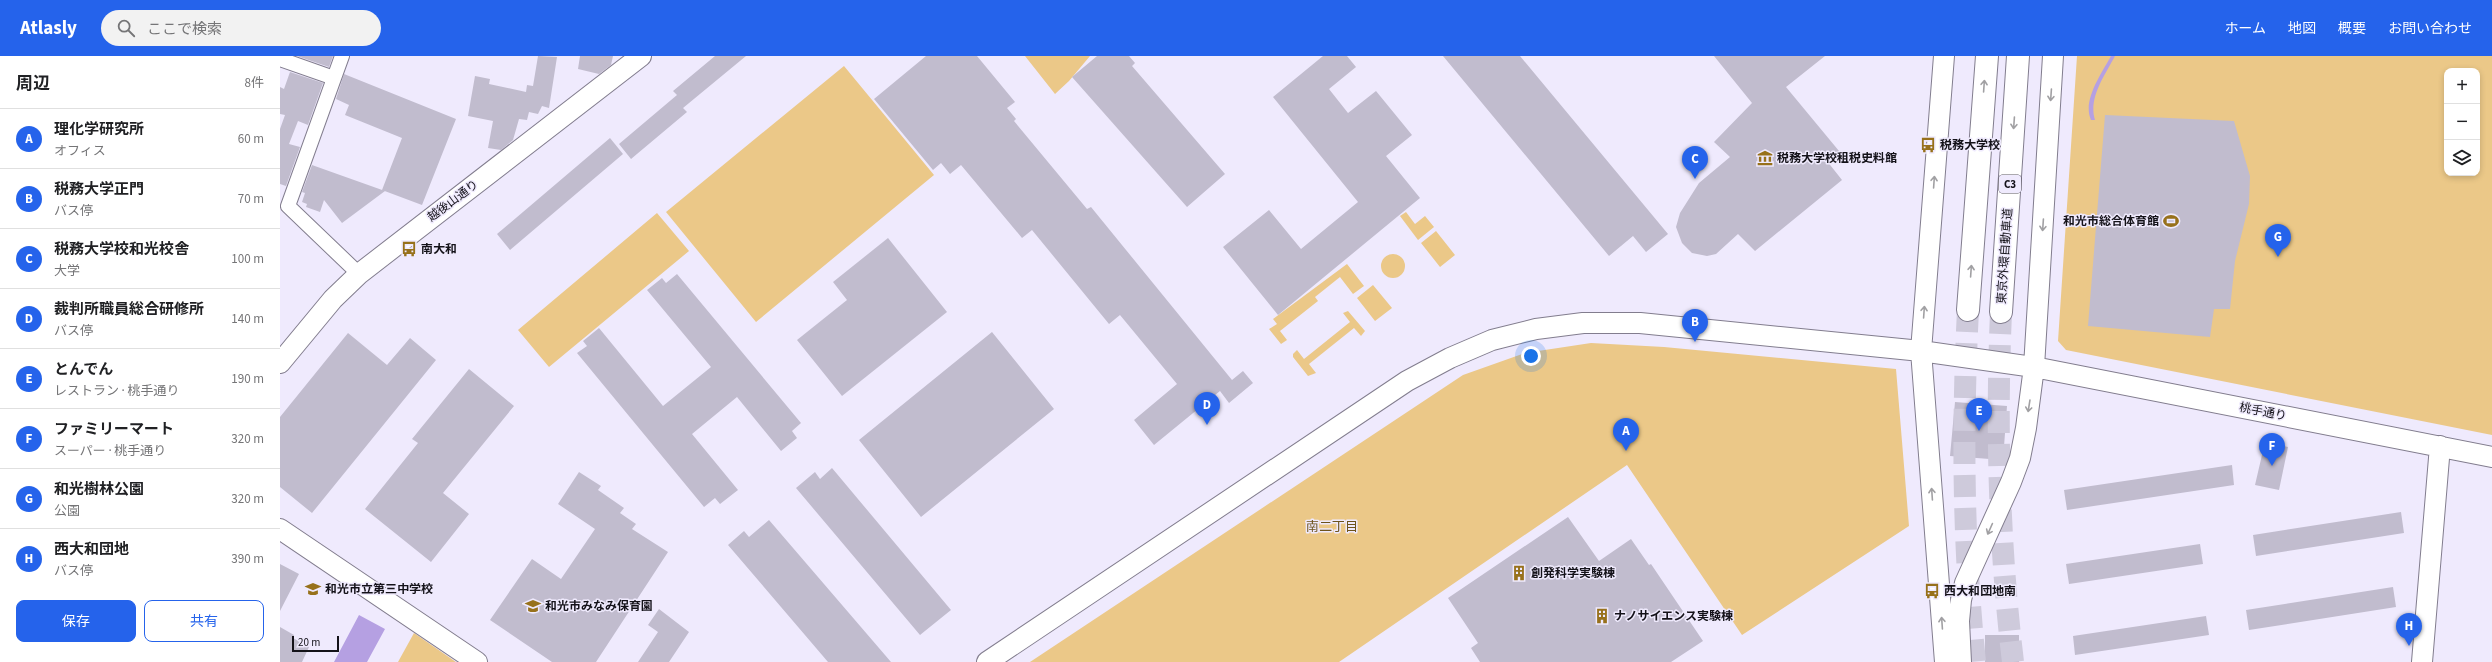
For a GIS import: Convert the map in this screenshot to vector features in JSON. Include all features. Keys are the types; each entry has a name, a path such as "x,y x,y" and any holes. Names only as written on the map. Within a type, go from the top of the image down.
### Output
{"highway":[{"path":"1968,310 1987,56"},
{"name":"東京外環自動車道","path":"2001,312 2018,56"}],"street":[{"path":"342,56 284,203 359,274"},
{"name":"越後山通り","path":"280,363 333,299 359,274 641,56"},
{"path":"1944,56 1921,351 1945,662"},
{"path":"1961,662 1961,600 1965,583 2011,482 2020,458 2031,398 2053,56"},
{"path":"280,59 334,78"},
{"name":"桃手通り","path":"987,662 1407,381 1450,358 1492,340 1536,329 1583,323 1640,323 1921,351 2034,367 2492,457"},
{"path":"2422,662 2440,446"},
{"path":"280,529 477,662"}],"shaded area":[{"path":"1025,56 1090,56 1069,81 1055,94"},
{"path":"2077,56 2492,56 2492,435 2066,350 2058,341"},
{"path":"2111,56 2115,56 2102,79 2096,95 2093,112 2095,120 2091,120 2089,104 2091,95 2098,78"},
{"path":"844,66 934,175 756,322 666,212"},
{"path":"1406,212 1415,224 1425,216 1434,227 1418,240 1400,216"},
{"path":"657,213 689,251 549,367 518,330"},
{"path":"1436,231 1455,255 1440,267 1421,243"},
{"path":"1393,254 1402,257 1405,266 1402,275 1393,278 1384,275 1381,266 1384,257"},
{"path":"1347,264 1364,286 1353,294 1340,277 1315,297 1318,301 1280,331 1287,340 1281,344 1269,329 1277,324 1273,319"},
{"path":"1373,285 1392,308 1375,321 1357,298"},
{"path":"1348,311 1365,331 1361,336 1354,328 1309,364 1316,373 1308,376 1293,357 1293,354 1297,350 1304,359 1350,322 1343,313"},
{"path":"1591,343 1664,347 1896,369 1909,526 1742,635 1627,465 1339,662 1030,662 1463,375 1525,353"},
{"path":"359,615 385,629 367,662 334,662"},
{"path":"414,633 456,662 398,662"}],"building":[{"path":"297,56 333,56 329,67"},
{"path":"538,56 557,57 549,108 542,106 538,114 529,112 527,120 519,119 513,140 501,150 488,148 493,121 468,116 475,76 490,79 489,84 526,92 527,85 533,86"},
{"path":"580,56 613,56 611,65 599,74 578,69"},
{"path":"715,56 746,56 683,108 687,112 631,159 619,144 677,95 673,91"},
{"path":"926,56 977,56 1015,102 1007,108 1016,119 1014,121 1087,209 1091,207 1232,380 1243,371 1253,383 1229,403 1220,391 1154,445 1134,420 1177,384 1120,315 1109,324 1032,230 1022,238 961,165 950,174 941,163 933,170 874,99"},
{"path":"1097,56 1129,56 1135,63 1132,66 1225,174 1187,207 1072,77"},
{"path":"1323,56 1347,56 1356,67 1329,89 1348,113 1376,91 1412,135 1386,156 1420,198 1278,315 1223,247 1269,210 1301,249 1358,202 1273,97"},
{"path":"1443,56 1520,56 1668,234 1646,252 1633,236 1609,256"},
{"path":"1714,56 1825,56 1786,87 1839,151 1827,161 1842,180 1755,251 1738,234 1716,254 1707,256 1692,253 1682,243 1676,227 1680,213 1699,183 1730,157 1714,142 1752,103"},
{"path":"290,72 323,83 308,125 298,121 289,144 300,147 286,186 280,184 280,129 285,115 280,114 280,87 284,89"},
{"path":"344,74 456,119 422,205 382,190 402,138 345,115 349,105 336,99"},
{"name":"和光市総合体育館","path":"2105,115 2234,121 2250,176 2249,204 2235,261 2230,309 2214,309 2210,337 2088,326"},
{"path":"610,138 623,154 510,250 497,234"},
{"path":"312,165 385,191 342,223 324,200 320,212 306,207 307,204 302,202 305,193 302,192"},
{"path":"888,238 947,312 842,396 797,340 847,300 833,282"},
{"path":"677,274 801,423 792,431 797,438 781,451 737,397 692,434 738,490 720,504 715,498 704,507 577,353 587,346 583,341 599,328 663,406 711,367 647,290 662,278 666,283"},
{"path":"992,332 1054,409 921,517 859,440"},
{"path":"348,333 387,365 410,338 436,360 312,513 280,487 280,417"},
{"path":"469,369 514,406 443,493 469,514 431,562 365,509 418,443 412,439"},
{"path":"1955,402 2007,406 2003,460 1950,456"},
{"path":"2265,442 2288,447 2279,490 2255,485"},
{"path":"2232,465 2234,485 2067,510 2064,490"},
{"path":"832,468 951,610 920,635 796,488 815,472 820,479"},
{"path":"579,472 601,486 598,490 624,508 620,513 636,524 632,529 668,552 596,662 552,662 490,620 532,559 561,579 595,529 558,504"},
{"path":"2401,512 2404,533 2256,556 2253,535"},
{"name":"ナノサイエンス実験棟","path":"1568,517 1599,561 1631,539 1649,565 1651,564 1703,641 1671,662 1480,662 1471,648 1478,643 1448,598"},
{"path":"769,520 891,662 828,662 728,545 744,531 749,537"},
{"path":"2200,544 2203,564 2069,584 2066,564"},
{"path":"280,564 299,574 280,611"},
{"path":"2393,587 2396,607 2249,630 2246,610"},
{"path":"659,609 689,632 669,662 638,662 658,632 648,625"},
{"path":"2206,616 2209,635 2075,655 2073,636"},
{"path":"280,627 294,635 293,638 309,647 302,662 280,662"},
{"path":"1985,635 2019,635 2019,662 1985,662"}],"tunnel":[{"path":"1968,310 1964,442 1968,574 1975,662"},
{"path":"2001,312 1999,400 2000,487 2008,618 2013,662"}],"place":[{"name":"税務大学校","path":"1928,145"},
{"name":"税務大学校租税史料館","path":"1765,158"},
{"name":"税務大学校和光校舎","path":"1695,179"},
{"name":"和光市総合体育館","path":"2171,221"},
{"name":"南大和","path":"409,249"},
{"name":"和光樹林公園","path":"2278,257"},
{"name":"税務大学正門","path":"1695,342"},
{"name":"裁判所職員総合研修所","path":"1207,425"},
{"name":"とんでん","path":"1979,431"},
{"name":"理化学研究所","path":"1626,451"},
{"name":"ファミリーマート","path":"2272,466"},
{"name":"創発科学実験棟","path":"1519,573"},
{"name":"和光市立第三中学校","path":"313,589"},
{"name":"西大和団地南","path":"1932,591"},
{"name":"和光市みなみ保育園","path":"533,606"},
{"name":"ナノサイエンス実験棟","path":"1602,616"},
{"name":"西大和団地","path":"2409,646"}],"district":[{"name":"南二丁目","path":"1332,527"}]}
